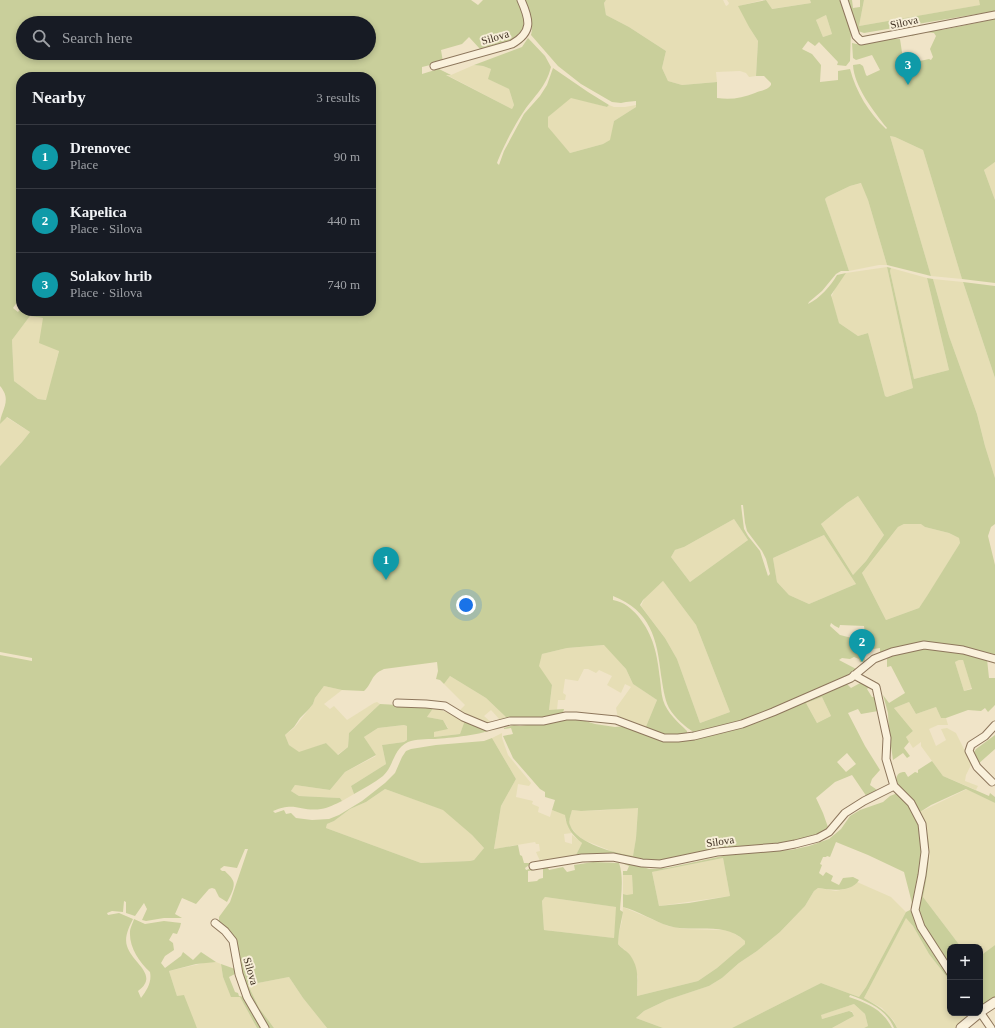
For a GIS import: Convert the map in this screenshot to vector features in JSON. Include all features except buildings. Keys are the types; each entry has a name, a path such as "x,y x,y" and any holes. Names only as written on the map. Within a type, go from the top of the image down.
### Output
{"street":[{"name":"Silova","path":"434,66 512,44 522,39 528,22 521,0"},
{"name":"Silova","path":"844,0 856,36 861,41 995,15"},
{"path":"396,703 445,706 463,717 487,727 510,721 543,721 566,716 576,716 616,720 664,738 678,738 694,736 742,724 773,712 851,678 874,659 892,652 924,645 963,650 995,658"},
{"path":"854,675 876,687 887,738 886,759 894,786 911,803 922,824 925,852 915,910 920,927 947,968"},
{"path":"992,782 977,768 969,751 971,745 985,736 995,725"},
{"name":"Silova","path":"533,866 582,858 613,858 660,864 737,849 779,847 795,844 818,838 829,832 845,813 864,801 894,786"},
{"name":"Silova","path":"215,923 225,931 233,941 239,974 245,992 265,1028"},
{"path":"983,1011 995,1002"},
{"path":"961,1028 976,1016"},
{"path":"982,1016 991,1028"}],"shaded area":[{"path":"606,0 723,0 726,6 729,3 727,0 763,0 739,6 749,27 758,41 756,76 749,77 746,73 740,71 716,72 717,82 682,85 668,81 662,68 666,51 629,27 606,15 604,3"},
{"path":"766,0 810,0 811,3 771,9"},
{"path":"864,0 979,0 981,5 859,26"},
{"path":"826,15 832,34 823,37 816,20"},
{"path":"474,65 491,69 489,79 509,89 514,105 512,109 445,74 451,75"},
{"path":"571,97 607,107 609,105 614,107 625,107 636,105 636,107 614,121 611,140 603,144 570,153 547,127 548,117"},
{"path":"890,136 923,150 962,279 931,276"},
{"path":"995,162 995,200 984,170"},
{"path":"862,183 887,265 879,265 849,271 825,199 850,186"},
{"path":"887,267 913,388 887,397 885,396 868,333 858,336 839,323 831,298 836,286 846,273"},
{"path":"891,268 927,278 949,370 914,379 890,271"},
{"path":"933,279 963,282 995,378 995,478 977,414 949,336"},
{"path":"30,316 43,318 59,350 47,400 38,399 14,381 12,340"},
{"path":"6,417 30,432 0,466 0,424"},
{"path":"858,496 884,535 866,561 853,575 821,524"},
{"path":"734,519 748,540 690,582 671,557 675,550 684,547"},
{"path":"904,524 922,524 925,527 949,533 959,538 960,543 919,608 886,620 862,573 898,527"},
{"path":"824,535 856,584 809,604 789,595 777,582 773,558"},
{"path":"663,581 696,625 730,712 700,723 677,659 665,638 641,606 645,597"},
{"path":"605,645 626,669 633,684 657,700 645,729 618,718 616,708 631,687 625,684 621,693 607,685 612,676 599,670 596,673 588,669 584,669 578,681 565,679 563,693 566,695 565,700 558,700 557,710 549,710 552,685 538,666 542,654 567,648"},
{"path":"963,660 972,688 964,691 955,662"},
{"path":"450,676 486,698 508,719 501,721 491,710 484,716 493,724 489,725 458,712 465,705 444,684"},
{"path":"324,686 342,690 324,704 330,709 334,706 347,720 374,703 377,702 380,704 349,733 348,747 337,755 326,743 299,753 289,745 285,735 294,728 313,704 315,698"},
{"path":"822,697 831,716 817,723 806,703"},
{"path":"909,702 916,714 936,707 941,718 946,718 948,725 938,725 929,729 936,746 946,740 941,729 947,728 956,733 964,749 967,750 972,763 966,775 965,781 978,786 976,790 943,776 921,746 921,742 913,748 906,737 913,731 894,708"},
{"path":"434,707 465,720 460,734 434,737 434,732 448,728 443,720 427,717"},
{"path":"404,725 407,726 407,740 404,742 382,745 386,764 351,786 354,794 342,801 340,798 299,796 291,791 295,785 330,790 345,772 376,756 364,737 378,728"},
{"path":"502,733 502,738 508,755 531,783 529,786 518,784 516,797 533,801 532,804 539,807 538,812 550,817 552,810 566,815 565,819 572,833 564,834 565,842 572,844 572,835 582,843 575,857 540,861 536,852 540,851 539,844 536,844 535,842 494,849 501,806 516,779 492,738"},
{"path":"385,789 444,810 484,848 474,860 470,861 421,863 326,828 327,824 334,821 350,809 366,802"},
{"path":"967,789 995,803 995,945 983,954 983,944 959,944 923,897 930,860 927,829 920,812"},
{"path":"638,807 633,857 616,853 584,840 577,835 570,826 569,820 572,810 607,810"},
{"path":"723,858 730,896 659,906 652,872"},
{"path":"632,874 633,895 623,894 623,875"},
{"path":"857,882 891,897 906,912 866,987 859,997 821,983 732,1028 663,1028 636,1018 644,1011 667,1000 709,986 722,978 780,932 805,906 814,891 818,888 836,891 849,888"},
{"path":"545,897 617,907 614,938 544,930 542,901"},
{"path":"623,907 668,926 684,929 730,931 743,939 745,944 717,968 698,981 637,996 638,977 629,954 618,944"},
{"path":"906,917 929,954 947,977 947,1016 970,1016 955,1028 897,1028 894,1021 882,1008 864,998"},
{"path":"208,962 216,962 221,964 223,977 230,994 234,997 240,997 257,1028 197,1028 177,996 169,971"},
{"path":"289,977 303,998 327,1028 274,1028 269,1022 259,1008 247,985"},
{"path":"854,1004 865,1014 868,1026 864,1028 832,1028 854,1016 852,1011 822,1019 820,1015"}],"green space":[{"path":"0,0 471,0 478,5 483,0 520,0 527,26 519,39 480,49 469,37 462,44 441,50 443,62 422,67 422,74 437,68 451,75 446,75 512,109 514,105 509,89 488,79 491,69 474,65 522,47 528,38 545,56 551,67 549,74 513,129 497,163 499,165 504,151 524,114 540,96 547,85 553,68 609,105 607,107 571,98 548,117 548,127 570,153 603,144 610,140 614,121 636,107 636,101 621,103 612,102 581,84 558,66 531,35 532,25 525,0 606,0 604,3 606,15 629,27 666,51 662,68 668,81 682,85 717,82 717,98 727,99 750,95 766,89 771,85 771,83 764,76 756,76 758,41 738,6 766,0 772,9 811,3 810,0 843,0 851,31 850,61 846,66 837,65 838,62 819,42 815,46 808,41 802,49 812,54 821,65 820,82 838,80 838,71 850,69 864,102 886,129 887,128 871,107 861,90 854,73 853,65 860,64 863,66 867,76 880,70 872,55 856,60 853,58 852,43 861,45 897,36 902,38 893,39 900,39 903,59 910,58 910,60 915,62 929,59 931,60 933,57 930,49 936,36 934,33 925,32 912,36 910,34 926,29 942,30 995,19 995,162 984,170 995,200 995,283 962,279 923,150 890,136 931,276 887,265 868,200 861,183 850,186 825,199 849,271 841,271 836,274 822,291 808,304 817,299 824,292 837,275 846,273 831,295 839,323 858,336 868,333 885,396 887,397 913,388 887,267 891,268 890,271 914,379 949,370 927,278 933,279 949,336 977,414 995,478 995,524 991,527 988,536 995,565 995,655 980,651 925,643 880,654 880,648 867,650 864,626 840,625 839,628 831,623 830,626 840,635 856,639 863,644 865,662 860,662 859,659 854,657 850,659 842,658 839,660 858,670 854,674 757,717 695,733 677,719 667,704 657,650 650,628 644,618 636,610 626,602 613,596 613,600 624,604 633,610 648,631 656,653 663,700 670,713 687,731 687,734 667,736 645,729 657,700 633,684 626,669 604,645 567,648 542,654 539,666 552,685 549,710 564,709 563,713 551,718 508,719 486,698 450,676 444,684 440,680 436,679 438,671 437,662 384,669 379,671 374,676 364,691 342,690 324,686 315,698 313,704 294,727 285,735 289,745 299,752 326,743 338,755 348,747 349,733 380,704 434,707 427,717 443,720 448,729 434,732 434,737 460,734 465,720 495,728 483,733 466,736 408,742 396,753 387,772 383,776 354,794 351,786 386,764 382,745 404,742 407,740 407,726 404,725 378,728 364,737 376,755 345,772 330,790 295,785 291,791 299,796 340,798 342,801 321,809 314,810 287,807 273,811 275,813 284,810 286,814 291,813 296,818 312,820 329,819 339,815 362,801 385,783 395,773 406,751 436,745 484,741 492,738 516,779 501,806 494,849 518,845 520,855 522,856 524,863 530,863 525,868 526,870 535,867 535,870 528,871 528,882 537,881 543,878 542,867 547,866 549,870 563,867 567,872 575,870 574,865 593,862 619,863 622,880 620,910 623,912 618,944 630,955 637,970 637,996 698,981 717,968 745,944 745,941 728,931 718,929 679,928 669,926 623,907 623,894 633,894 632,875 623,875 623,871 627,871 629,866 624,864 624,862 649,869 667,868 737,853 791,850 809,846 829,839 841,829 850,816 860,810 883,802 895,794 898,790 919,820 924,847 913,908 911,907 912,903 904,872 836,842 830,857 823,857 820,864 822,865 819,873 823,876 826,872 833,876 831,881 839,885 843,878 853,877 859,880 851,887 846,889 840,890 818,888 814,891 805,906 780,932 722,978 709,986 667,1000 644,1011 636,1018 663,1028 327,1028 303,998 289,977 248,985 259,1008 274,1028 266,1028 247,995 233,936 219,922 219,917 230,902 248,849 245,849 237,868 224,866 220,869 225,871 231,877 234,884 227,902 219,897 215,889 212,888 209,889 196,904 182,898 175,914 182,918 142,920 147,909 144,903 135,916 126,913 126,902 124,901 123,912 112,911 107,913 108,915 119,913 133,919 127,932 126,943 130,952 146,974 144,985 138,991 141,998 148,986 150,972 142,964 131,943 130,930 134,919 145,924 164,921 181,923 177,934 173,933 169,940 173,943 174,950 165,956 161,963 165,968 181,956 183,952 193,960 201,952 216,962 196,964 169,971 177,996 184,995 197,1028 0,1028 0,655 32,661 32,658 0,652 0,466 30,432 7,417 0,424 6,401 4,391 0,386","holes":["826,15 832,34 823,37 816,20","30,316 43,318 39,343 59,351 46,400 38,399 14,381 12,340","858,496 884,535 866,561 853,575 821,524","741,505 743,505 747,531 766,559 770,574 768,576 760,551 744,529","734,519 748,540 690,582 671,557 675,550 684,547","904,524 921,524 925,527 949,533 959,538 960,543 919,608 886,620 862,573 898,527","824,535 856,584 809,604 789,595 777,582 773,558","663,581 696,625 730,712 700,723 677,659 665,638 640,605 643,600","385,789 443,810 472,835 484,848 474,860 470,861 421,863 326,828 327,824 334,821 350,809 366,802","723,858 730,896 689,903 659,906 652,872","545,897 616,907 614,938 544,930 542,901"]},
{"path":"846,0 852,0 853,8 860,7 860,0 864,0 859,26 980,5 979,0 995,0 995,11 864,33 858,31"},
{"path":"963,282 995,286 995,378"},
{"path":"918,647 978,655 987,659 989,678 995,678 995,705 988,712 985,708 981,711 968,710 946,718 941,718 936,707 916,714 909,702 894,708 913,731 906,737 909,742 904,748 910,756 907,758 903,753 893,760 888,713 883,695 889,703 905,693 891,666 887,667 887,659 889,654","holes":["963,660 972,689 964,691 955,662"]},
{"path":"862,682 869,687 867,689 872,697 876,697 878,711 861,714 858,709 848,713 865,746 880,770 872,779 870,785 880,792 867,797 852,775 835,782 816,798 829,830 824,833 792,843 662,862 575,857 582,843 570,831 565,815 552,810 555,800 545,797 545,792 540,789 513,758 503,736 513,734 511,728 504,728 514,725 520,726 566,719 582,720 595,724 615,727 628,726 648,734 700,737 846,683 851,688","holes":["822,697 831,716 817,723 806,703","847,753 856,764 846,772 837,762","638,808 633,856 617,853 597,846 588,842 574,832 569,821 572,810 581,811"]},
{"path":"995,735 995,749 977,765 973,754 976,749"},
{"path":"932,761 943,776 989,796 990,793 995,797 995,803 966,789 931,805 920,812 929,844 927,875 923,897 959,944 947,944 947,964 930,940 917,909 926,836 896,780 900,773 905,772 908,777 915,772 918,773 918,770"},
{"path":"910,910 947,969 947,977 929,954 913,926 906,918 864,998 887,1014 897,1028 894,1028 891,1021 882,1011 864,1000 850,995 849,997 874,1008 884,1016 892,1028 864,1028 868,1026 865,1014 854,1004 821,1015 822,1019 849,1011 852,1012 854,1016 832,1028 732,1028 821,983 859,997 866,987 906,912"},
{"path":"995,945 995,997 983,1006 983,980 983,954"},
{"path":"221,964 235,969 237,973 229,977 235,992 238,993 239,996 244,997 263,1028 257,1028 240,997 231,997 223,977"}],"place":[{"name":"Solakov hrib","path":"908,85"},
{"name":"Drenovec","path":"386,580"},
{"name":"Kapelica","path":"862,662"}]}
